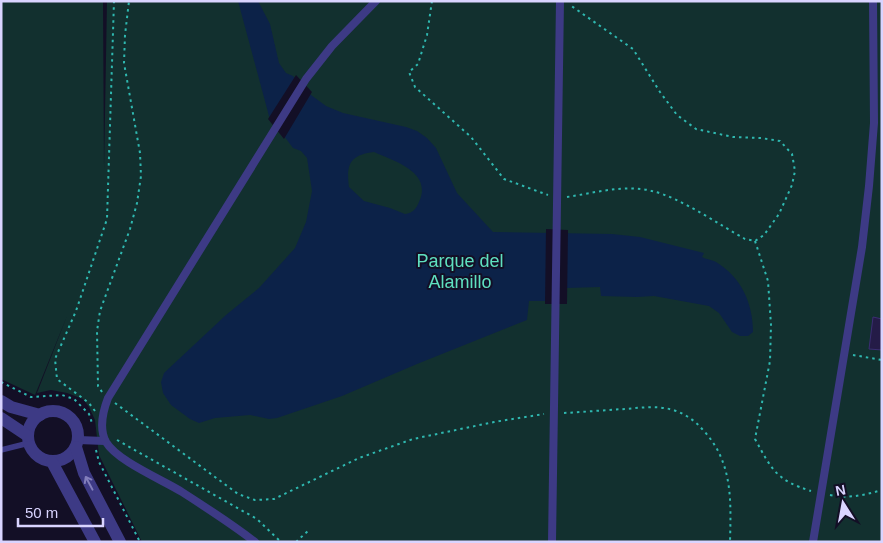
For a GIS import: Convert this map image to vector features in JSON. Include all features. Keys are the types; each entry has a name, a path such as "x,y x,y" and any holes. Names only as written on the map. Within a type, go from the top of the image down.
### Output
{"street":[{"path":"255,542 182,492 116,454 105,441 102,423 103,410 108,398 306,79 332,46 376,1"},
{"path":"552,542 560,1"},
{"path":"813,542 862,247 872,150 875,92 873,1"},
{"path":"1,401 40,415"},
{"path":"105,441 77,443 66,458 52,462 37,456 32,450 29,439 34,421 40,415 47,412 63,413 75,424 78,431 77,443 84,473 120,542"},
{"path":"1,418 29,439"},
{"path":"52,462 95,542"}],"lane":[{"path":"1,450 29,439"}],"path":[{"path":"102,423 89,403 57,378 55,359 76,310 107,219 114,1"},
{"path":"129,1 124,63 140,153 141,176 135,212 100,311 97,331 98,386 108,398 238,494 246,498 265,500 281,496 359,458 413,439 494,422 554,414 652,407 674,410 688,416 698,424 713,440 720,453 728,488 730,542"},
{"path":"432,1 425,42 418,64 409,72 415,87 471,137 504,180 558,198 627,188 652,190 679,202 745,239 755,241 764,234 779,214 788,192 795,171 792,154 780,141 733,137 696,129 677,115 633,49 564,1"},
{"path":"755,241 768,281 771,325 770,361 755,439 771,468 789,484 842,498 866,495 882,490"},
{"path":"843,354 882,360"},
{"path":"114,438 257,519 281,542"},
{"path":"296,542 310,529"}],"green space":[{"name":"Parque del Alamillo","path":"1,1 103,1 104,169 107,1 882,1 882,542 142,542 99,455 95,420 89,407 83,399 67,393 51,390 37,393 67,316 35,395 1,379"}],"water":[{"path":"238,1 258,1 270,24 279,63 286,73 293,76 311,95 326,106 343,113 406,127 417,131 427,138 436,148 457,193 493,232 612,234 640,237 704,253 702,257 716,262 725,268 739,283 751,311 753,332 748,336 740,336 732,332 719,313 709,306 654,296 601,296 600,287 566,288 565,301 529,301 527,320 342,396 277,418 269,419 250,415 215,418 199,423 190,419 171,405 163,393 161,382 164,373 226,315 259,288 295,248 306,222 312,191 307,158 301,151 293,148 269,116","holes":["374,152 401,164 416,175 421,183 422,192 419,202 412,212 405,214 364,201 349,187 348,172 351,162 366,153"]}],"pier":[{"path":"296,75 312,92 284,139 268,119"},
{"path":"546,229 568,230 567,304 545,304"}],"building":[{"path":"873,317 882,319 882,350 869,349"}]}
